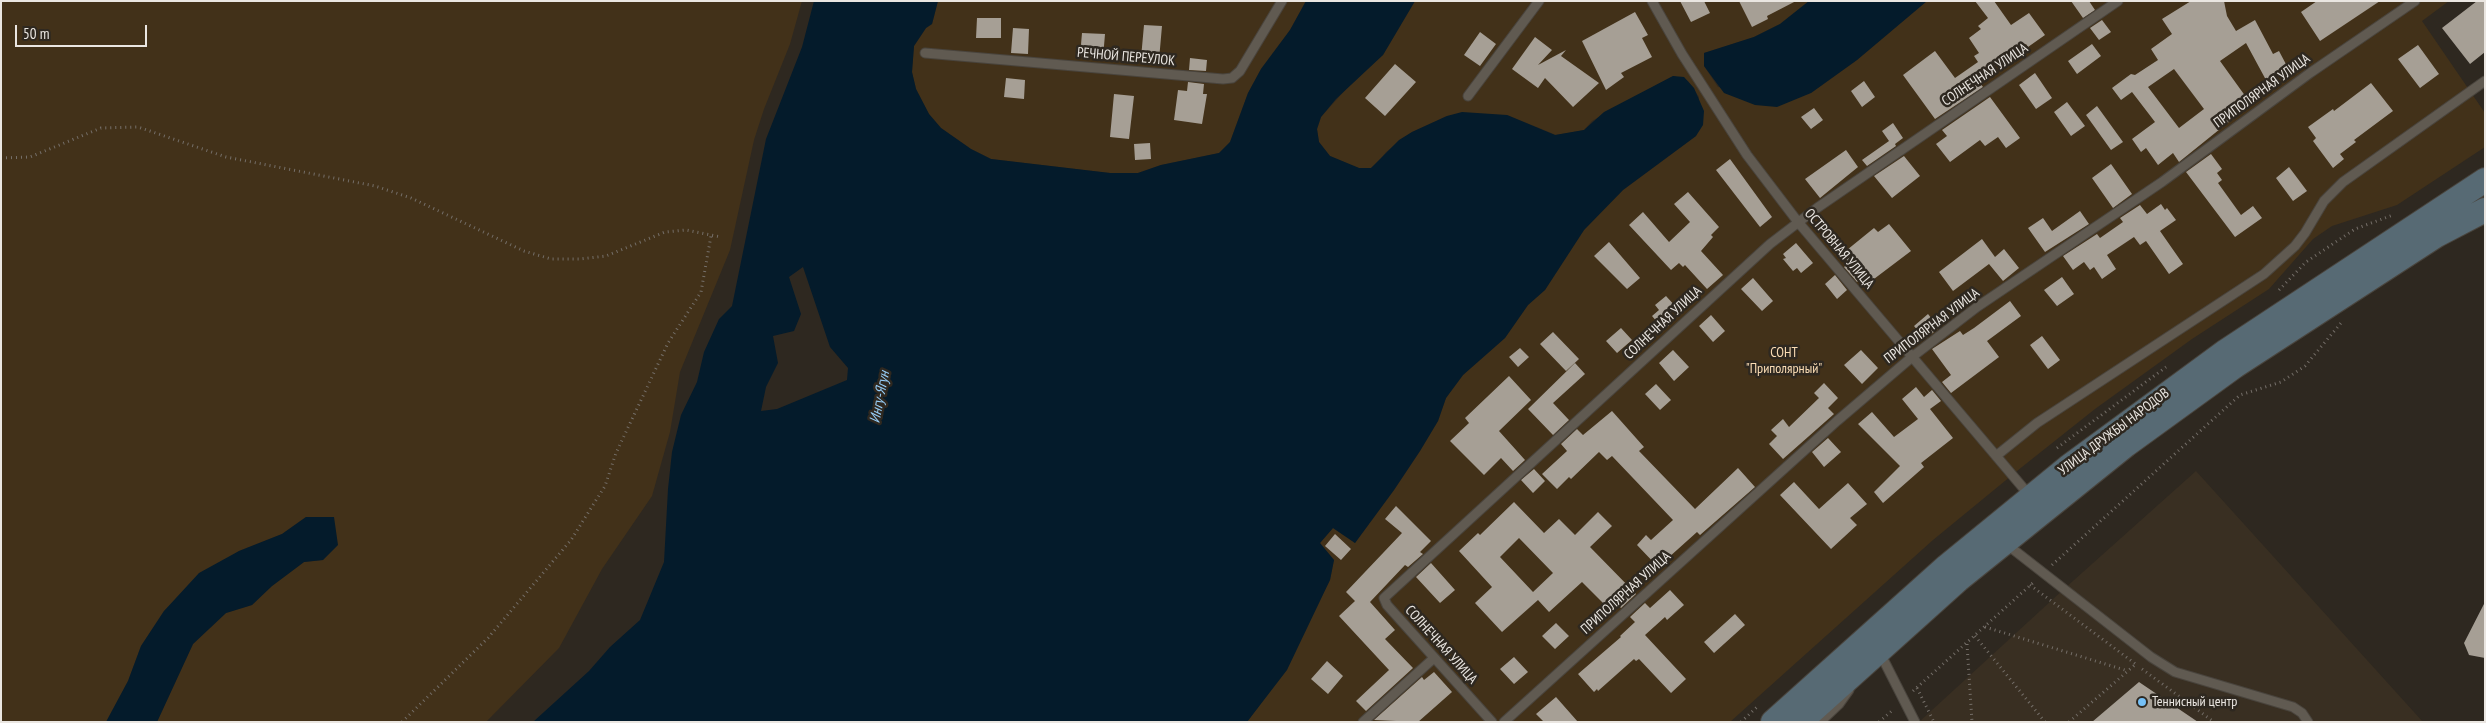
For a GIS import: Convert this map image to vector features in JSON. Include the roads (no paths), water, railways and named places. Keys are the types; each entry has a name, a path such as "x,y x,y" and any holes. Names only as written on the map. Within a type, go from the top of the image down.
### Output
{"main road":[{"name":"УЛИЦА ДРУЖБЫ НАРОДОВ","path":"1772,722 1947,566 2031,496 2115,430 2226,351 2485,180"},
{"name":"УЛИЦА ДРУЖБЫ НАРОДОВ","path":"1800,722 1879,650 2004,542 2126,445 2227,372 2437,235 2485,210"}],"lane":[{"name":"РЕЧНОЙ ПЕРЕУЛОК","path":"925,53 1223,79 1232,78 1240,71 1282,1"},
{"path":"1468,96 1539,1"},
{"name":"ОСТРОВНАЯ УЛИЦА","path":"1652,1 1682,54 1742,148 1798,222 2031,496"},
{"name":"СОЛНЕЧНАЯ УЛИЦА","path":"1492,722 1387,605 1384,598 1751,261 1798,222 2118,1"},
{"name":"ПРИПОЛЯРНАЯ УЛИЦА","path":"1504,722 1837,421 1912,357 1977,308 2162,182 2310,73 2415,1"},
{"path":"1996,456 2037,423 2264,274 2295,246 2324,201 2343,182 2485,81"},
{"path":"2004,542 2151,656 2175,672 2293,707 2302,713 2308,722"},
{"path":"1820,722 1839,704 1879,650 1915,722"},
{"path":"1363,722 1434,658"}],"water":[{"name":"Ингу-Ягун","path":"814,1 938,1 932,24 926,28 914,46 912,72 916,89 929,114 941,128 971,149 991,159 1110,173 1138,173 1161,165 1219,153 1230,142 1248,93 1261,69 1290,30 1306,1 1415,1 1383,55 1336,99 1321,117 1317,129 1319,142 1330,156 1359,168 1371,168 1399,140 1412,132 1447,116 1462,112 1507,115 1555,135 1584,130 1604,112 1673,76 1684,77 1694,88 1704,111 1703,125 1696,136 1623,190 1584,230 1545,290 1528,305 1505,338 1463,375 1446,398 1438,421 1420,451 1355,543 1333,528 1320,543 1334,560 1330,580 1287,670 1247,722 533,722 589,671 610,647 640,620 664,562 672,452 681,415 697,382 704,352 719,319 732,306 766,139 802,47","holes":["803,267 830,347 848,368 847,380 777,409 761,411 766,387 778,363 773,336 794,331 801,314 789,277"]},
{"path":"1809,1 1927,1 1857,60 1811,93 1777,107 1755,105 1724,93 1704,66 1704,53 1754,37 1780,24"},
{"path":"306,517 334,517 338,545 323,560 304,562 272,586 252,605 226,613 193,644 157,722 106,722 128,681 141,646 164,611 199,573 239,551 282,534"}],"place":[{"name":"Теннисный центр","path":"2142,702"}],"park label":[{"name":"СОНТ \"Приполярный\"","path":"1784,362"}]}
